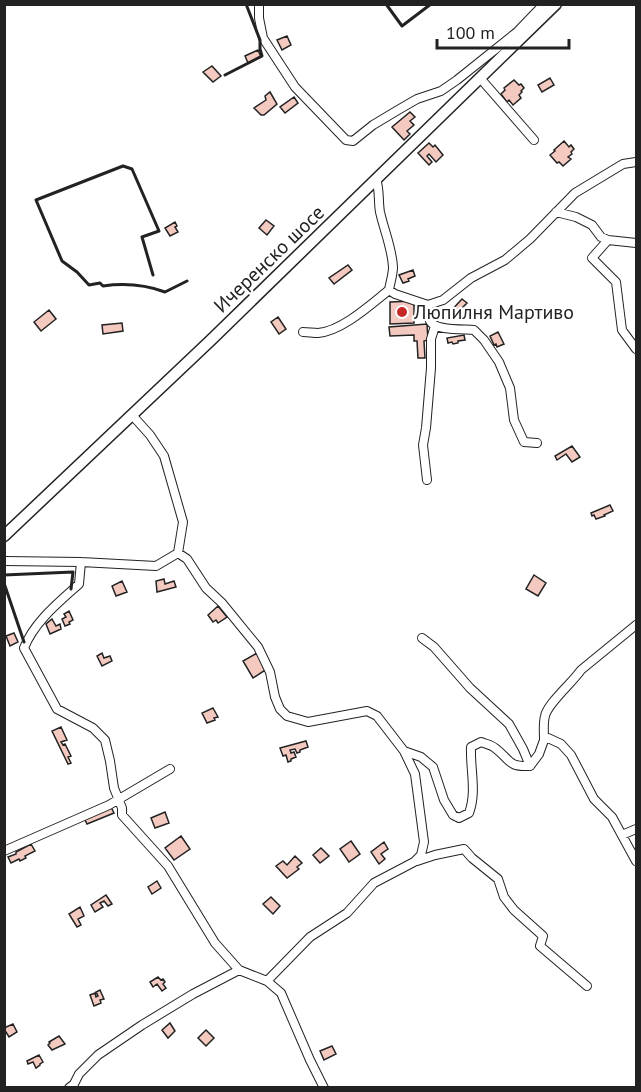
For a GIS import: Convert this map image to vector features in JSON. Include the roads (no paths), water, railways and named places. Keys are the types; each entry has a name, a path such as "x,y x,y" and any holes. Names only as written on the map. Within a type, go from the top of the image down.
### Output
{"street":[{"path":"259,4 263,38 295,87 346,140 353,141 372,125 417,99 441,91 457,80 549,5"},
{"name":"Ичеренско шосе","path":"4,536 480,78 549,5"},
{"path":"480,78 534,140"},
{"path":"389,290 428,305 443,300 471,278 505,260 530,239 575,193 623,164 636,162"},
{"path":"303,332 319,333 338,327 389,290 393,270 380,211 379,186 376,179"},
{"path":"556,212 576,217 592,225 601,237 608,240 636,243"},
{"path":"608,240 592,258 616,282 622,330 636,349"},
{"path":"428,305 430,321 435,326 474,330 484,340 499,362 510,388 514,420 524,442 537,443"},
{"path":"427,480 423,445 431,368 431,339 435,326"},
{"path":"132,415 150,435 164,456 183,522 178,553"},
{"path":"4,561 156,566 178,553"},
{"path":"178,553 187,559 206,588 222,603 258,647 270,672 280,709 287,716 308,722 367,711 377,716 404,751 415,774 424,842 421,855 414,862"},
{"path":"81,562 79,584 46,615 27,640 24,648 57,709 93,728 105,740 114,788 122,814 168,866 215,943 239,970 267,981 281,993 324,1088"},
{"path":"404,751 421,758 433,767 444,800 453,815 459,818 469,813 472,805 473,784 470,764 471,747 481,742 494,747 517,767 530,766 539,754 544,740 545,713 576,677 580,669 636,625"},
{"path":"422,638 434,647 470,688 509,724 530,766"},
{"path":"544,740 548,738 561,744 571,755 594,800 612,817 636,861"},
{"path":"4,851 109,805 170,769"},
{"path":"622,835 636,829"},
{"path":"267,981 310,937 347,913 375,883 414,862 464,849 498,879 504,897 514,910 543,936 540,946 587,986"},
{"path":"72,1086 79,1074 98,1056 142,1025 193,994 239,970"}],"place":[{"name":"Люпилня Мартиво","path":"402,312"}]}
